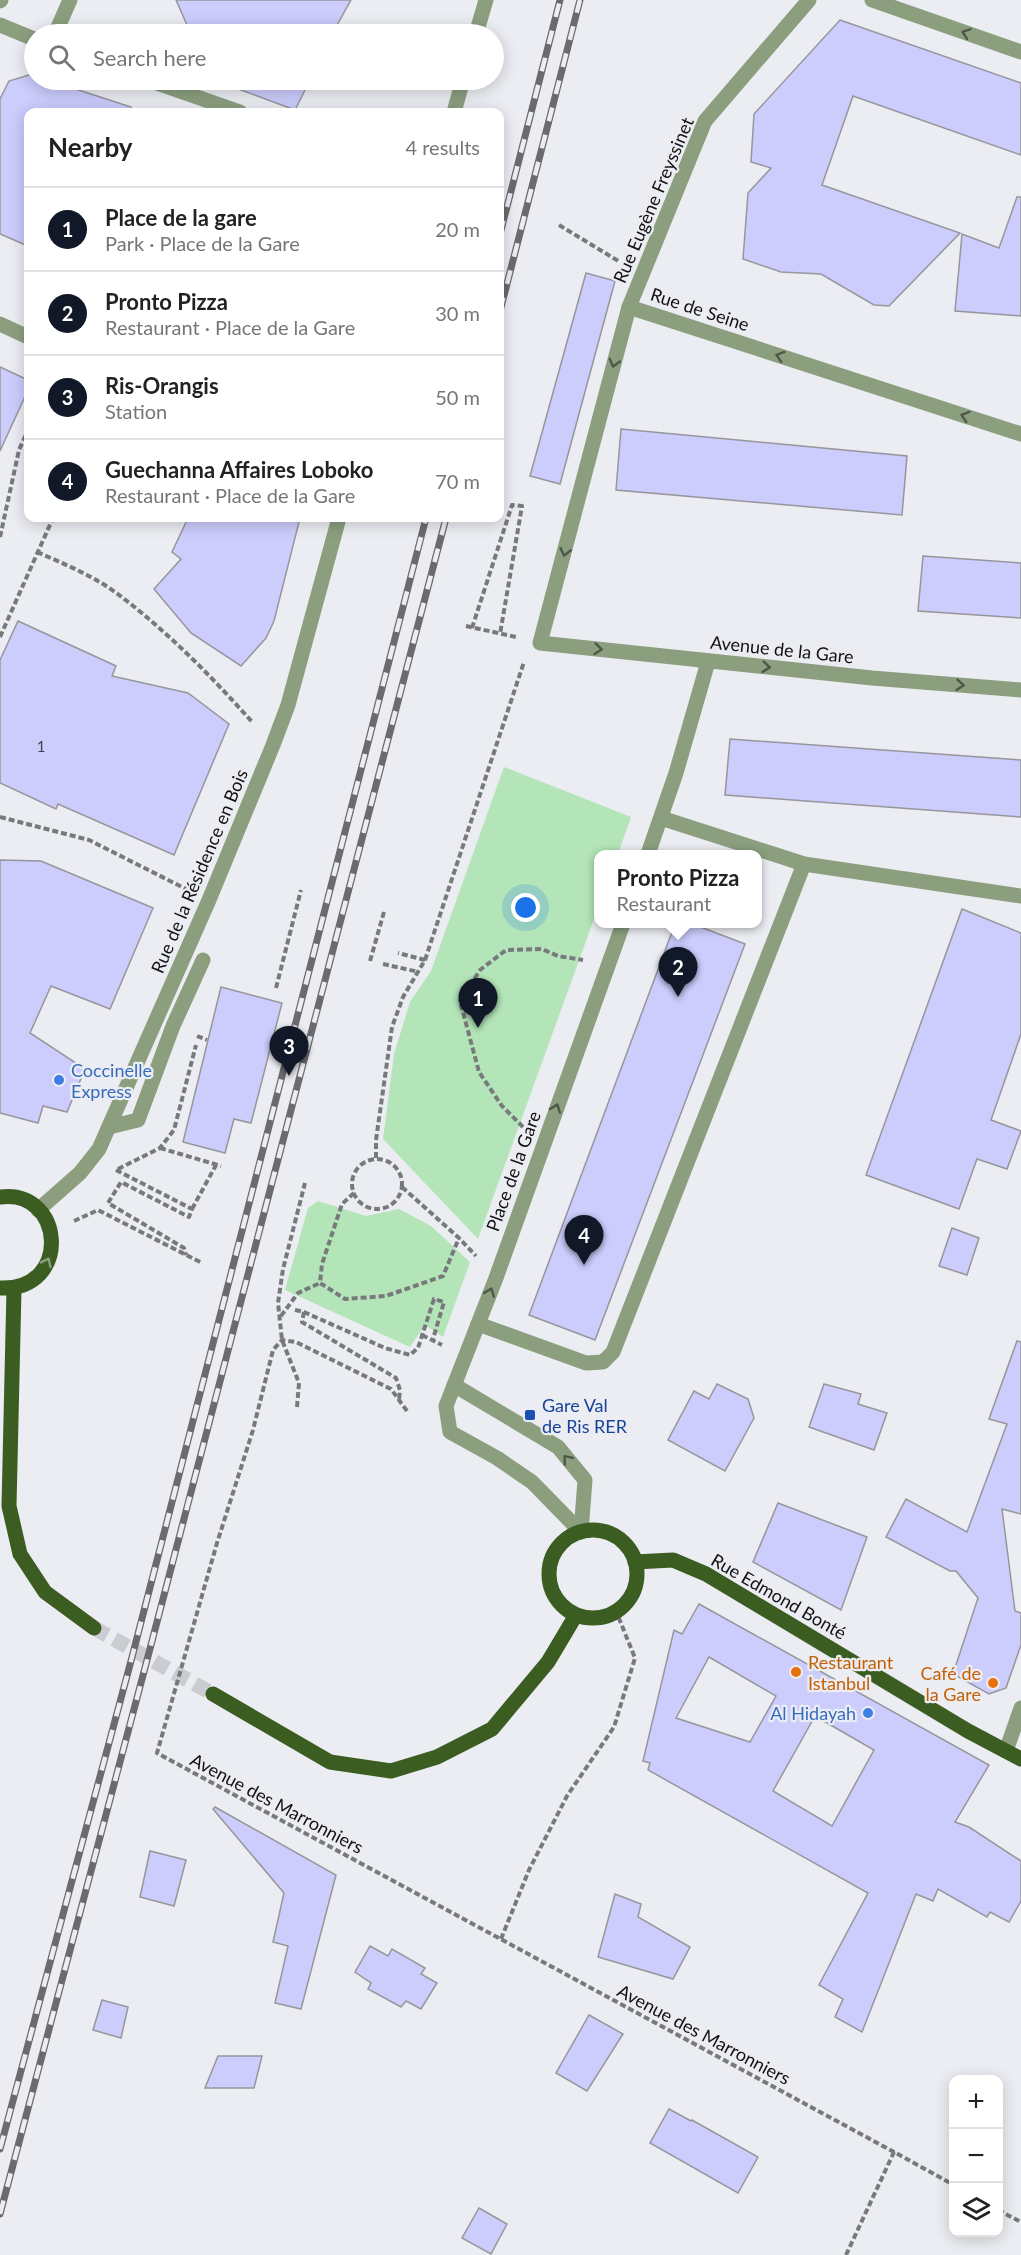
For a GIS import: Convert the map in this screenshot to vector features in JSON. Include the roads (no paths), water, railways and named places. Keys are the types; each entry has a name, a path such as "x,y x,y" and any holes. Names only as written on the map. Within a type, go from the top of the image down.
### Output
{"main road":[{"path":"0,1197 24,1199 45,1216 52,1230 52,1251 45,1269 29,1283 7,1288 9,1506 20,1554 45,1592 94,1628"},
{"path":"595,1530 608,1533 629,1549 635,1562 637,1576 634,1590 627,1602 616,1611 603,1617 589,1618 576,1615 564,1608 555,1597 550,1585 549,1571 558,1546 568,1537 581,1532 595,1530"},
{"name":"Rue Edmond Bonté","path":"635,1562 673,1560 706,1574 968,1731 1021,1759"},
{"path":"213,1694 330,1762 391,1771 437,1756 492,1729 548,1662 576,1615"}],"street":[{"path":"59,24 70,0"},
{"path":"479,24 486,0"},
{"name":"Rue Eugène Freyssinet","path":"629,307 705,122 809,0"},
{"path":"872,0 1021,52"},
{"path":"0,26 24,35"},
{"path":"177,90 228,108"},
{"path":"455,108 460,90"},
{"name":"Rue de Seine","path":"540,643 629,307 1019,429"},
{"path":"0,324 24,336"},
{"name":"Rue de la Résidence en Bois","path":"38,1210 80,1173 99,1149 209,900 288,705 338,522"},
{"name":"Avenue de la Gare","path":"540,643 708,662 1021,690"},
{"path":"650,850 708,662"},
{"path":"661,818 760,850"},
{"path":"762,850 804,864 1021,896"},
{"path":"478,1324 586,1363 603,1362 613,1352 804,864"},
{"name":"Place de la Gare","path":"581,1532 532,1482 497,1458 450,1432 446,1406 496,1278 622,928"},
{"path":"109,1127 138,1120 173,1026 203,960"},
{"path":"454,1385 558,1447 585,1480 581,1532"},
{"path":"1006,1751 1021,1708"}],"tunnel":[{"path":"94,1628 213,1694"}],"railway":[{"path":"504,218 560,0"},
{"path":"504,295 580,0"},
{"path":"0,2149 131,1661 425,522"},
{"path":"0,2214 445,522"}],"place":[{"name":"Pronto Pizza","path":"678,997"},
{"name":"Place de la gare","path":"478,1028"},
{"name":"Ris-Orangis","path":"289,1076"},
{"name":"Coccinelle Express","path":"59,1080"},
{"name":"Guechanna Affaires Loboko","path":"584,1265"},
{"name":"Gare Val de Ris RER","path":"530,1415"},
{"name":"Restaurant Istanbul","path":"796,1672"},
{"name":"Café de la Gare","path":"993,1683"},
{"name":"Al Hidayah","path":"868,1713"}]}
